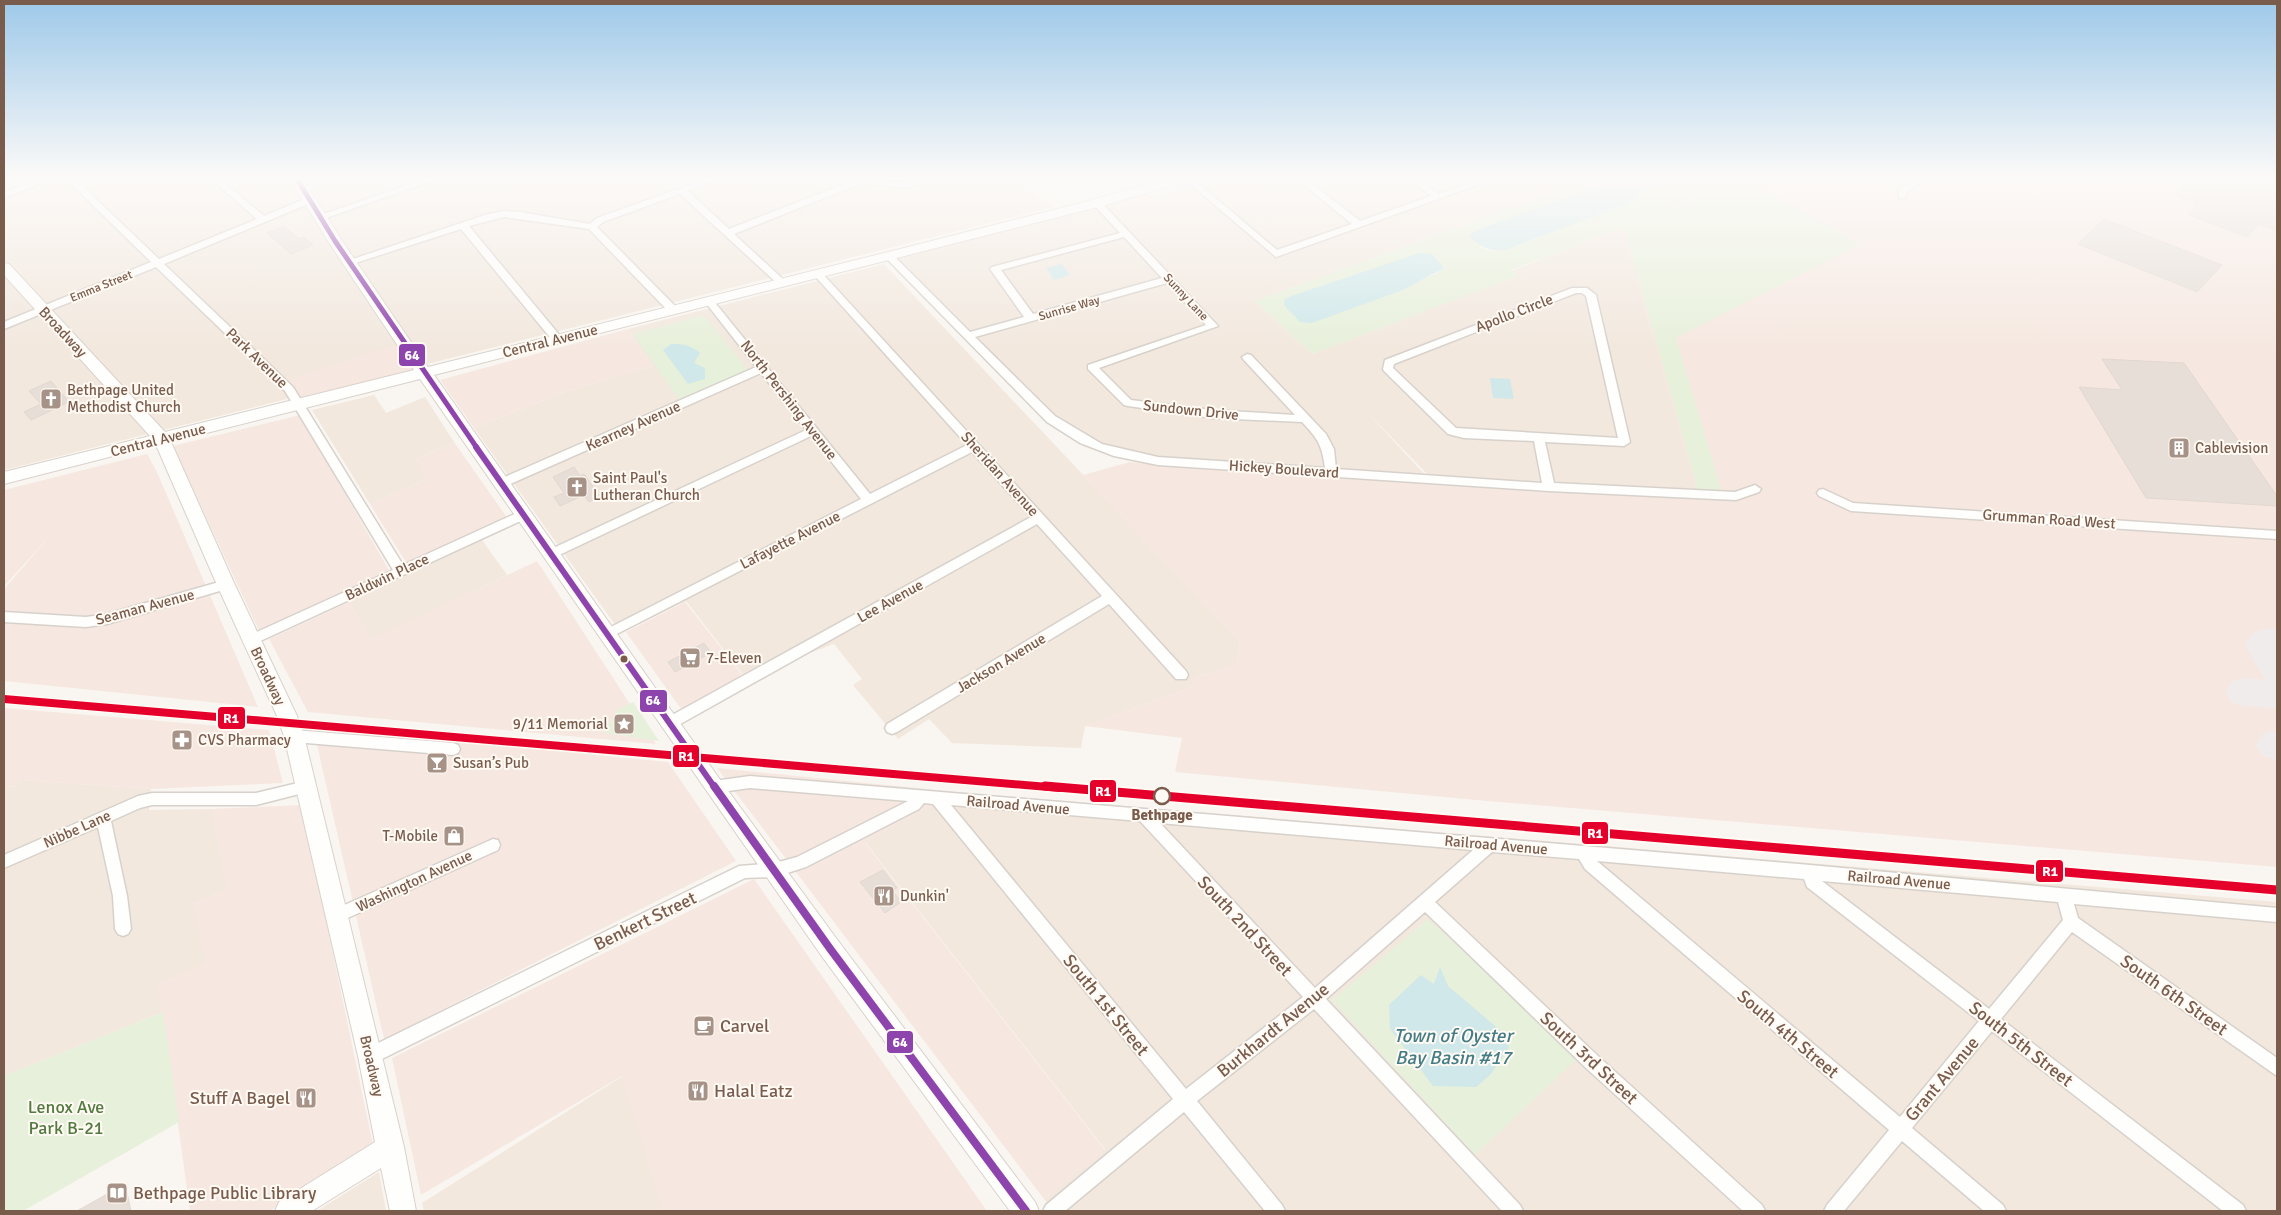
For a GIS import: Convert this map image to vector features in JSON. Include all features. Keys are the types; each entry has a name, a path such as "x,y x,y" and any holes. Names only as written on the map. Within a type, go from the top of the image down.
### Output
{"main road":[{"path":"332,236 424,373 714,787 831,950 1026,1211"},
{"name":"Central Avenue","path":"4,478 969,236"},
{"name":"Broadway","path":"4,267 162,439 226,585 287,716 294,736 370,1056 391,1147 403,1211"},
{"path":"288,1211 391,1147"}],"street":[{"name":"Park Avenue","path":"130,236 289,388 400,571"},
{"name":"Emma Street","path":"4,326 222,236"},
{"path":"349,262 430,236"},
{"path":"472,236 557,339"},
{"path":"600,236 673,310"},
{"path":"731,236 782,283"},
{"path":"1031,318 995,269 1120,236"},
{"name":"Sunny Lane","path":"1092,367 1213,326 1128,236"},
{"path":"1255,236 1276,254 1328,236"},
{"name":"Hickey Boulevard","path":"889,256 1051,419 1084,440 1098,447 1118,453 1158,461 1549,486 1736,496 1755,489"},
{"name":"Sheridan Avenue","path":"818,274 1181,675"},
{"name":"Sunrise Way","path":"968,336 1169,279"},
{"name":"Apollo Circle","path":"1575,290 1584,290 1591,295 1624,442 1539,438 1464,434 1452,431 1388,369 1389,362 1575,290"},
{"name":"North Pershing Avenue","path":"709,301 868,500"},
{"path":"1247,357 1322,437 1328,449 1331,472"},
{"name":"Sundown Drive","path":"1092,367 1128,403 1212,414 1306,419"},
{"name":"Kearney Avenue","path":"502,483 763,368"},
{"path":"551,554 813,431"},
{"path":"1539,438 1549,486"},
{"name":"Lafayette Avenue","path":"607,634 974,446"},
{"name":"Grumman Road West","path":"1823,493 1851,507 2277,535"},
{"name":"Baldwin Place","path":"252,640 523,515"},
{"name":"Lee Avenue","path":"670,723 1039,518"},
{"name":"Seaman Avenue","path":"4,617 95,621 226,585"},
{"name":"Jackson Avenue","path":"892,728 1110,597"},
{"path":"294,736 452,749"},
{"name":"Railroad Avenue","path":"714,787 750,782 921,796 1810,872 2274,916"},
{"name":"Nibbe Lane","path":"4,862 138,802 152,799 256,799 306,787"},
{"name":"Benkert Street","path":"370,1056 744,871 774,870 801,862 914,806 921,796"},
{"name":"South 1st Street","path":"937,798 1276,1211"},
{"name":"South 2nd Street","path":"1143,815 1313,999 1514,1211"},
{"path":"103,818 120,896 123,930"},
{"name":"Washington Avenue","path":"336,916 493,845"},
{"name":"Burkhardt Avenue","path":"1052,1211 1185,1100 1313,999 1489,845"},
{"name":"South 4th Street","path":"1583,852 1590,864 1997,1211"},
{"name":"South 5th Street","path":"1810,872 1812,882 2237,1211"},
{"path":"2064,895 2071,922"},
{"name":"South 3rd Street","path":"1426,902 1592,1062 1756,1211"},
{"name":"Grant Avenue","path":"1833,1211 2071,922"},
{"name":"South 6th Street","path":"2071,922 2277,1068"}],"shaded area":[{"path":"4,236 939,236 4,470"},
{"path":"970,236 1435,236 1255,301 1312,354 1517,276 1511,271 1600,236 1625,236 1706,494 1430,477 1364,409 1428,478 1158,460 1085,440 1052,418 890,256"},
{"path":"1624,236 2277,236 2277,867 1487,801 1175,772 1182,738 1085,726 1192,687 1196,677 1236,665 1240,641 1083,475 1130,462 1179,467 1698,498"},
{"path":"884,264 1240,641 1236,665 1196,677 1192,687 1085,726 1081,748 952,743 929,719 898,739 853,685 862,679 834,644 745,677 686,601 621,633 474,428 565,392 652,366 628,329"},
{"path":"628,329 652,366 565,392 474,428 440,380"},
{"path":"404,342 424,373 299,405 282,382"},
{"path":"374,395 386,413 425,397 454,442 416,459 427,479 370,504 312,410"},
{"path":"300,415 390,572 259,631 173,446"},
{"path":"454,442 508,519 407,564 370,504 427,479 416,459"},
{"path":"147,454 156,470 258,707 4,681 4,589 49,537 4,586 4,490"},
{"path":"482,540 507,575 371,640 349,602"},
{"path":"537,561 656,744 308,712 269,639 349,602 371,639"},
{"path":"685,602 744,677 682,710 626,632"},
{"path":"4,708 269,730 283,783 151,789 21,780 15,787 4,786"},
{"path":"313,727 668,762 736,861 384,1039"},
{"path":"717,768 956,792 865,843 1105,1150 1044,1199"},
{"path":"21,780 151,789 149,810 212,809 228,889 194,904 206,963 159,985 163,1012 4,1076 4,786 15,787"},
{"path":"956,792 2277,902 2277,1211 1054,1211 1044,1199 1105,1149 865,842"},
{"path":"302,805 373,1145 270,1211 190,1211 159,985 205,963 194,904 228,889 212,809"},
{"path":"754,879 987,1211 664,1211 622,1076 421,1195 392,1058"},
{"path":"623,1076 664,1211 424,1211 422,1203"},
{"path":"379,1172 386,1211 317,1211"}],"green space":[{"path":"1435,236 1478,236 1480,247 1490,251 1505,250 1543,236 1601,236 1511,270 1518,276 1312,354 1255,301","holes":["1440,272 1413,283 1403,290 1284,300"]},
{"path":"1626,236 1845,236 1860,244 1676,338 1722,493 1698,491"},
{"path":"701,316 707,319 748,370 680,401 633,334"},
{"path":"633,702 659,741 604,733 617,710"},
{"path":"1428,919 1579,1057 1475,1155 1332,1000"},
{"name":"Lenox Ave Park B-21","path":"163,1012 179,1122 23,1211 4,1211 4,1076"}],"water":[{"path":"1469,236 1543,236 1505,250 1486,248"},
{"path":"1420,253 1432,254 1444,268 1403,290 1312,323 1300,322 1284,305 1284,300 1291,296"},
{"path":"1062,264 1070,275 1054,280 1046,268"},
{"path":"671,344 687,346 700,353 694,363 705,368 705,379 688,384 663,350"},
{"path":"1490,378 1510,379 1514,399 1493,398"},
{"name":"Town of Oyster Bay Basin #17","path":"1440,967 1448,986 1501,1031 1509,1047 1491,1074 1476,1087 1433,1086 1390,1029 1389,1005 1421,975 1434,984"}],"building":[{"path":"270,236 295,236 299,239 304,237 313,245 291,254"},
{"path":"2087,236 2147,236 2222,265 2197,292 2078,244"},
{"name":"Cablevision","path":"2102,359 2184,363 2277,496 2277,506 2146,498 2079,387 2122,390"},
{"name":"Bethpage United Methodist Church","path":"51,381 69,402 31,420 24,412 41,404 29,391"},
{"name":"Saint Paul's Lutheran Church","path":"574,467 580,476 584,474 600,497 589,502 584,495 560,506 554,497 564,493 553,477"},
{"name":"7-Eleven","path":"704,643 711,653 675,672 668,662"},
{"name":"Dunkin'","path":"883,870 897,888 892,890 901,902 885,913 860,882"},
{"name":"Bethpage Public Library","path":"125,1184 131,1211 77,1211"}],"taxiway":[{"path":"2277,642 2265,642 2262,645 2277,670"},
{"path":"2243,692 2277,694"}],"transit line":[{"name":"64","path":"332,236 424,373 714,787 831,950 1026,1211"},
{"name":"R1","path":"4,699 2277,890"}],"place":[{"name":"Bethpage United Methodist Church","path":"51,399"},
{"name":"Cablevision","path":"2179,448"},
{"name":"Saint Paul's Lutheran Church","path":"577,487"},
{"name":"7-Eleven","path":"690,658"},
{"name":"9/11 Memorial","path":"624,724"},
{"name":"CVS Pharmacy","path":"182,740"},
{"name":"Susan’s Pub","path":"437,763"},
{"name":"Bethpage","path":"1162,796"},
{"name":"T-Mobile","path":"454,836"},
{"name":"Dunkin'","path":"884,896"},
{"name":"Carvel","path":"704,1026"},
{"name":"Halal Eatz","path":"698,1091"},
{"name":"Stuff A Bagel","path":"306,1098"},
{"name":"Bethpage Public Library","path":"117,1193"}]}
